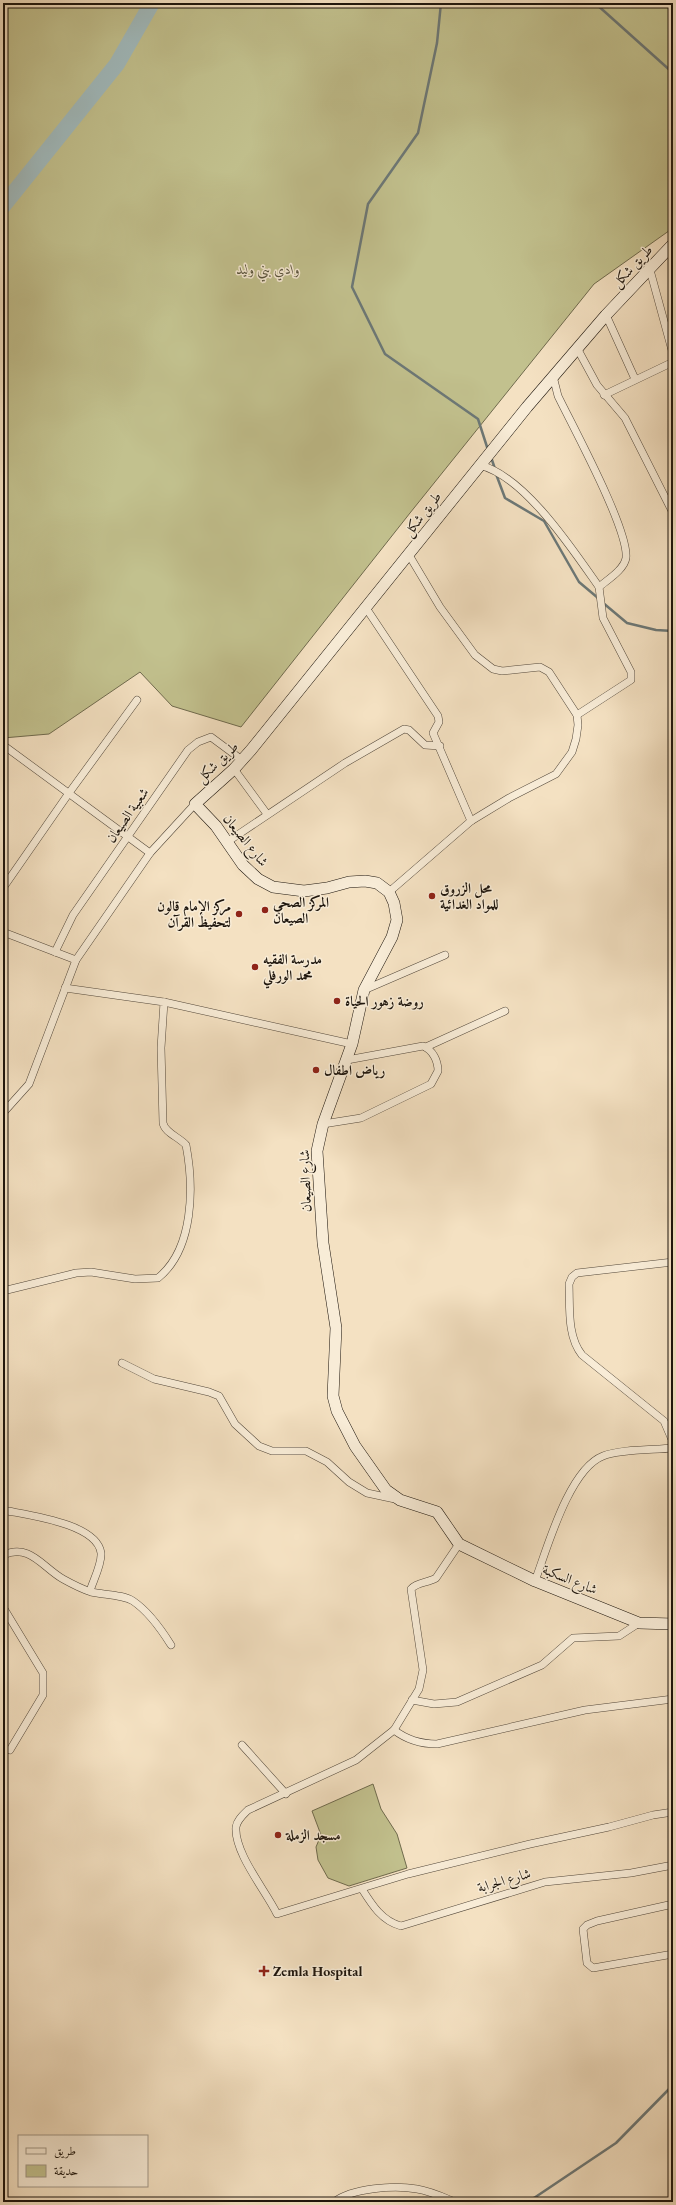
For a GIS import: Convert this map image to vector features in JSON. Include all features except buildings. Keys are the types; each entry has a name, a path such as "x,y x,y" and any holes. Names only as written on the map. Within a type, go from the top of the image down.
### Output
{"main road":[{"name":"طريق شكل","path":"195,804 242,760 409,555 479,465 553,376 606,315 673,244"},
{"name":"شارع الصيعان","path":"195,804 216,826 243,865 258,880 273,887 304,891 365,881 377,884 389,892 394,903 397,920 392,937 364,990 352,1044 323,1124 317,1151 323,1243 336,1328 333,1396 337,1411 355,1446 386,1490 400,1500 437,1512 459,1544"},
{"name":"شارع السكبة","path":"459,1544 535,1581 639,1623 673,1624"}],"street":[{"path":"650,270 673,354"},
{"path":"606,315 635,379"},
{"path":"577,348 578,353 604,395 617,407 625,418 673,513"},
{"path":"604,395 673,362"},
{"path":"553,376 558,396 618,523 626,558 624,564 599,587"},
{"path":"479,465 491,468 518,487 569,544 599,587 603,618 632,676 629,682 577,714"},
{"path":"389,892 471,821 509,798 556,774 572,752 578,725 577,714 549,672 540,667 502,671 493,669 475,655 440,607 409,555"},
{"path":"366,608 438,716 439,722 433,733 440,746 471,821"},
{"path":"3,888 69,793 137,700"},
{"path":"227,842 345,763 404,729 409,730 426,745 440,746"},
{"name":"شعبية الصيعان","path":"55,952 73,915 193,745 211,737 242,760"},
{"path":"3,745 150,853"},
{"path":"234,769 267,814"},
{"path":"3,1113 29,1084 38,1066 76,960 150,853 195,804"},
{"path":"3,932 76,960"},
{"path":"364,990 445,955"},
{"path":"65,988 164,1002 352,1044"},
{"path":"3,1291 76,1274 91,1272 135,1279 158,1278 181,1248 186,1232 190,1200 188,1154 186,1145 176,1135 166,1130 163,1123 161,1048 164,1002"},
{"path":"347,1060 417,1046 426,1047 505,1011"},
{"path":"323,1124 361,1118 431,1084 436,1078 438,1065 426,1047"},
{"path":"673,1262 577,1273 572,1277 569,1284 572,1332 575,1346 587,1360 664,1421 673,1442"},
{"path":"122,1363 154,1379 209,1392 219,1396 235,1424 259,1446 272,1450 306,1451 326,1462 349,1482 367,1493 400,1500"},
{"path":"535,1581 570,1489 588,1468 599,1458 609,1454 673,1448"},
{"path":"3,1510 74,1526 90,1538 99,1547 101,1553 90,1592"},
{"path":"459,1544 436,1578 414,1586 411,1589 423,1670 422,1680 394,1730 356,1760 286,1794 248,1810 240,1818 236,1826 242,1853 277,1914 408,1874 530,1844 609,1827 653,1815 673,1812"},
{"path":"3,1555 16,1551 26,1552 35,1557 63,1579 90,1592 132,1601 163,1631 171,1644"},
{"path":"3,1606 43,1673 44,1683 43,1695 10,1750"},
{"path":"412,1700 434,1704 457,1702 542,1665 573,1638 619,1636 639,1623"},
{"path":"394,1730 405,1739 427,1744 437,1744 585,1710 673,1698"},
{"path":"242,1745 286,1794"},
{"name":"شارع الجرابة","path":"362,1889 379,1914 390,1923 401,1926 545,1882 630,1873 673,1864"},
{"path":"673,1904 597,1921 587,1925 583,1929 587,1963 593,1968 673,1954"},
{"path":"334,2202 342,2196 357,2191 403,2187 418,2189 455,2202"}],"green space":[{"name":"وادي بني وليد","path":"3,3 673,3 673,228 594,284 241,727 172,706 140,672 49,734 3,738"},
{"path":"373,1784 381,1809 397,1834 407,1868 349,1886 328,1878 318,1860 316,1847 321,1835 312,1811"}],"waterway":[{"name":"وادي بني وليد","path":"3,206 117,64 152,3"},
{"path":"441,3 437,43 418,133 368,204 352,287 385,354 478,419 488,450"},
{"path":"595,3 673,73"},
{"path":"491,457 495,469"},
{"path":"496,474 505,498 544,521 579,582 598,598"},
{"path":"602,602 627,623 656,630 673,631"},
{"path":"521,2202 534,2198 616,2143 673,2085"}],"place":[{"name":"محل الزروق للمواد الغدائية","path":"432,896"},
{"name":"المركز الصحي الصيعان","path":"265,910"},
{"name":"مركز الإمام قالون لتحفيظ القرآن","path":"239,914"},
{"name":"مدرسة الفقيه محمد الورفلي","path":"255,967"},
{"name":"روضة زهور الحياة","path":"337,1001"},
{"name":"رياض اطفال","path":"316,1070"},
{"name":"مسجد الزملة","path":"278,1835"},
{"name":"Zemla Hospital","path":"264,1971"}]}
